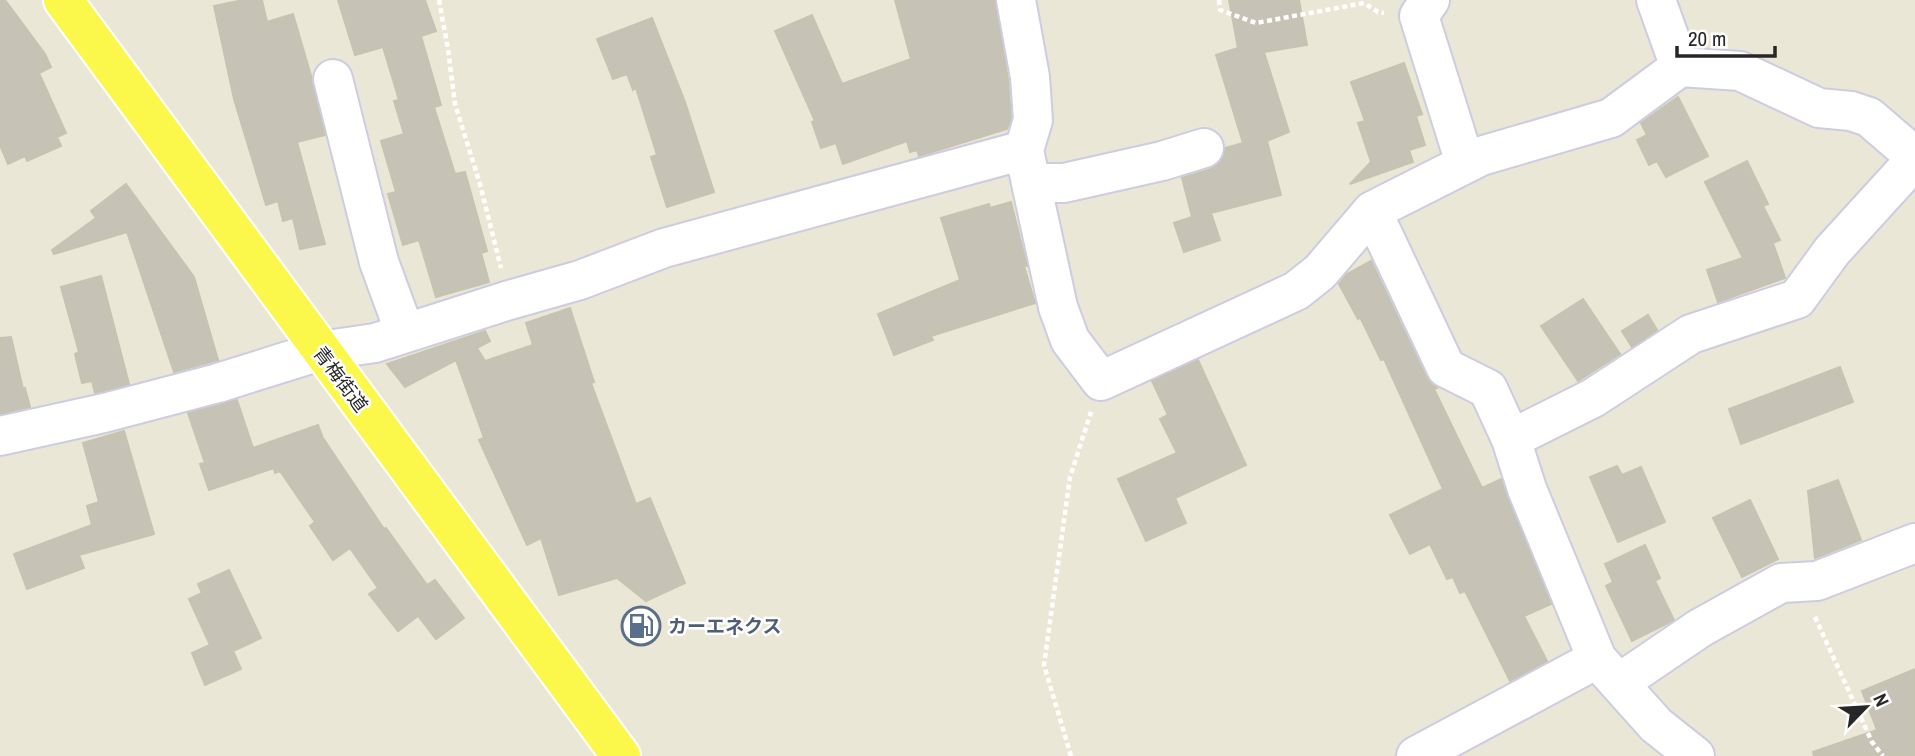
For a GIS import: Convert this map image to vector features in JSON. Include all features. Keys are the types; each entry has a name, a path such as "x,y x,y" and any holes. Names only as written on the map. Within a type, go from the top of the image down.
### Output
{"main road":[{"name":"青梅街道","path":"63,0 621,756"}],"street":[{"path":"1016,0 1030,77 1033,120 1027,167 1058,307 1070,341 1101,381 1296,291 1320,272 1372,211 1480,156 1611,118 1680,67 1740,71 1819,108 1852,111 1869,117 1913,153 1914,161 1832,251 1797,299 1691,334 1593,398 1511,439"},
{"path":"1656,0 1680,67"},
{"path":"1425,8 1465,163"},
{"path":"333,79 379,262 405,333"},
{"path":"0,436 104,414 218,383 320,351 375,343 580,280 664,248 1027,167 1064,183 1162,161 1204,148"},
{"path":"1372,211 1446,368 1488,389 1511,439 1527,489 1608,671 1656,724 1695,756"},
{"path":"1416,756 1700,628 1781,583 1817,581 1915,543"}],"path":[{"path":"439,0 455,104 500,255 506,301"},
{"path":"1219,0 1220,10 1256,23 1364,3 1377,12 1425,8"},
{"path":"1071,756 1044,665 1070,477 1101,381"},
{"path":"1799,582 1872,741 1883,756"}],"building":[{"path":"0,0 5,0 45,54 51,67 39,73 66,133 57,137 61,146 27,161 25,156 8,164 0,145"},
{"path":"243,0 262,0 267,22 293,14 325,135 297,142 325,244 300,249 293,218 283,221 278,201 266,205 234,99 214,6"},
{"path":"338,0 425,0 436,31 421,36 441,105 434,107 455,174 465,172 487,251 481,253 489,282 436,297 419,240 403,245 388,194 396,192 381,141 404,134 394,101 399,100 383,47 355,55"},
{"path":"895,0 995,0 1008,80 1011,118 1007,129 919,156 917,150 910,152 907,141 843,164 836,143 821,148 812,122 815,121 775,31 812,15 842,84 911,59"},
{"path":"1229,0 1299,0 1307,45 1264,52 1289,132 1267,141 1281,195 1211,213 1220,240 1184,252 1174,223 1192,217 1182,178 1211,169 1220,162 1225,148 1243,143 1216,55 1238,48"},
{"path":"652,18 685,102 714,192 667,207 651,157 657,155 636,88 633,90 627,74 613,79 597,39"},
{"path":"1404,63 1422,114 1416,116 1425,145 1409,150 1413,162 1350,184 1371,162 1358,123 1365,121 1351,82"},
{"path":"1678,97 1708,156 1666,177 1657,161 1649,165 1637,140 1647,135 1641,123"},
{"path":"1747,161 1768,204 1763,206 1780,240 1773,243 1785,278 1718,302 1707,270 1743,258 1705,182"},
{"path":"126,184 194,277 218,360 174,372 127,232 54,254 52,250 96,218 91,211"},
{"path":"1011,202 1027,266 1024,266 1035,303 931,336 933,340 894,355 878,314 960,280 941,218 989,204 990,208"},
{"path":"1371,261 1426,377 1437,388 1434,389 1482,488 1501,479 1551,604 1524,616 1547,661 1510,681 1465,591 1460,593 1453,577 1447,579 1430,544 1410,554 1390,515 1443,489 1384,359 1381,360 1360,317 1358,319 1339,284 1347,274"},
{"path":"101,276 129,384 95,393 92,381 82,383 75,354 79,352 61,287"},
{"path":"1583,299 1620,354 1578,381 1541,326"},
{"path":"570,308 594,382 591,383 636,504 650,498 685,583 646,601 617,578 559,595 541,538 527,545 479,440 484,438 456,360 405,387 387,364 485,331 490,341 477,348 485,361 533,345 526,323"},
{"path":"1648,315 1657,330 1632,347 1622,331"},
{"path":"11,337 30,407 0,414 0,338"},
{"path":"1198,360 1246,465 1175,498 1186,523 1146,541 1118,479 1177,453 1160,419 1168,415 1152,381"},
{"path":"1840,367 1853,402 1741,444 1729,409"},
{"path":"237,400 253,448 318,425 323,438 384,529 386,528 427,585 435,580 464,618 436,639 418,616 398,631 369,594 378,588 350,548 333,560 310,526 315,522 280,471 275,473 274,468 209,490 200,464 205,463 188,413"},
{"path":"124,431 154,534 79,555 84,568 27,589 14,554 92,525 87,506 99,502 83,443"},
{"path":"1617,466 1622,475 1641,467 1665,522 1618,542 1590,477"},
{"path":"1838,480 1861,540 1815,558 1808,491"},
{"path":"1750,500 1778,559 1742,577 1713,518"},
{"path":"1645,545 1660,578 1655,581 1674,620 1632,641 1606,586 1613,582 1605,564"},
{"path":"229,570 261,638 233,651 241,669 205,685 192,653 210,645 189,599 202,593 198,584"},
{"path":"1915,669 1915,756 1814,756 1813,752 1877,730 1862,691"}],"place":[{"name":"カーエネクス","path":"641,626"}]}
